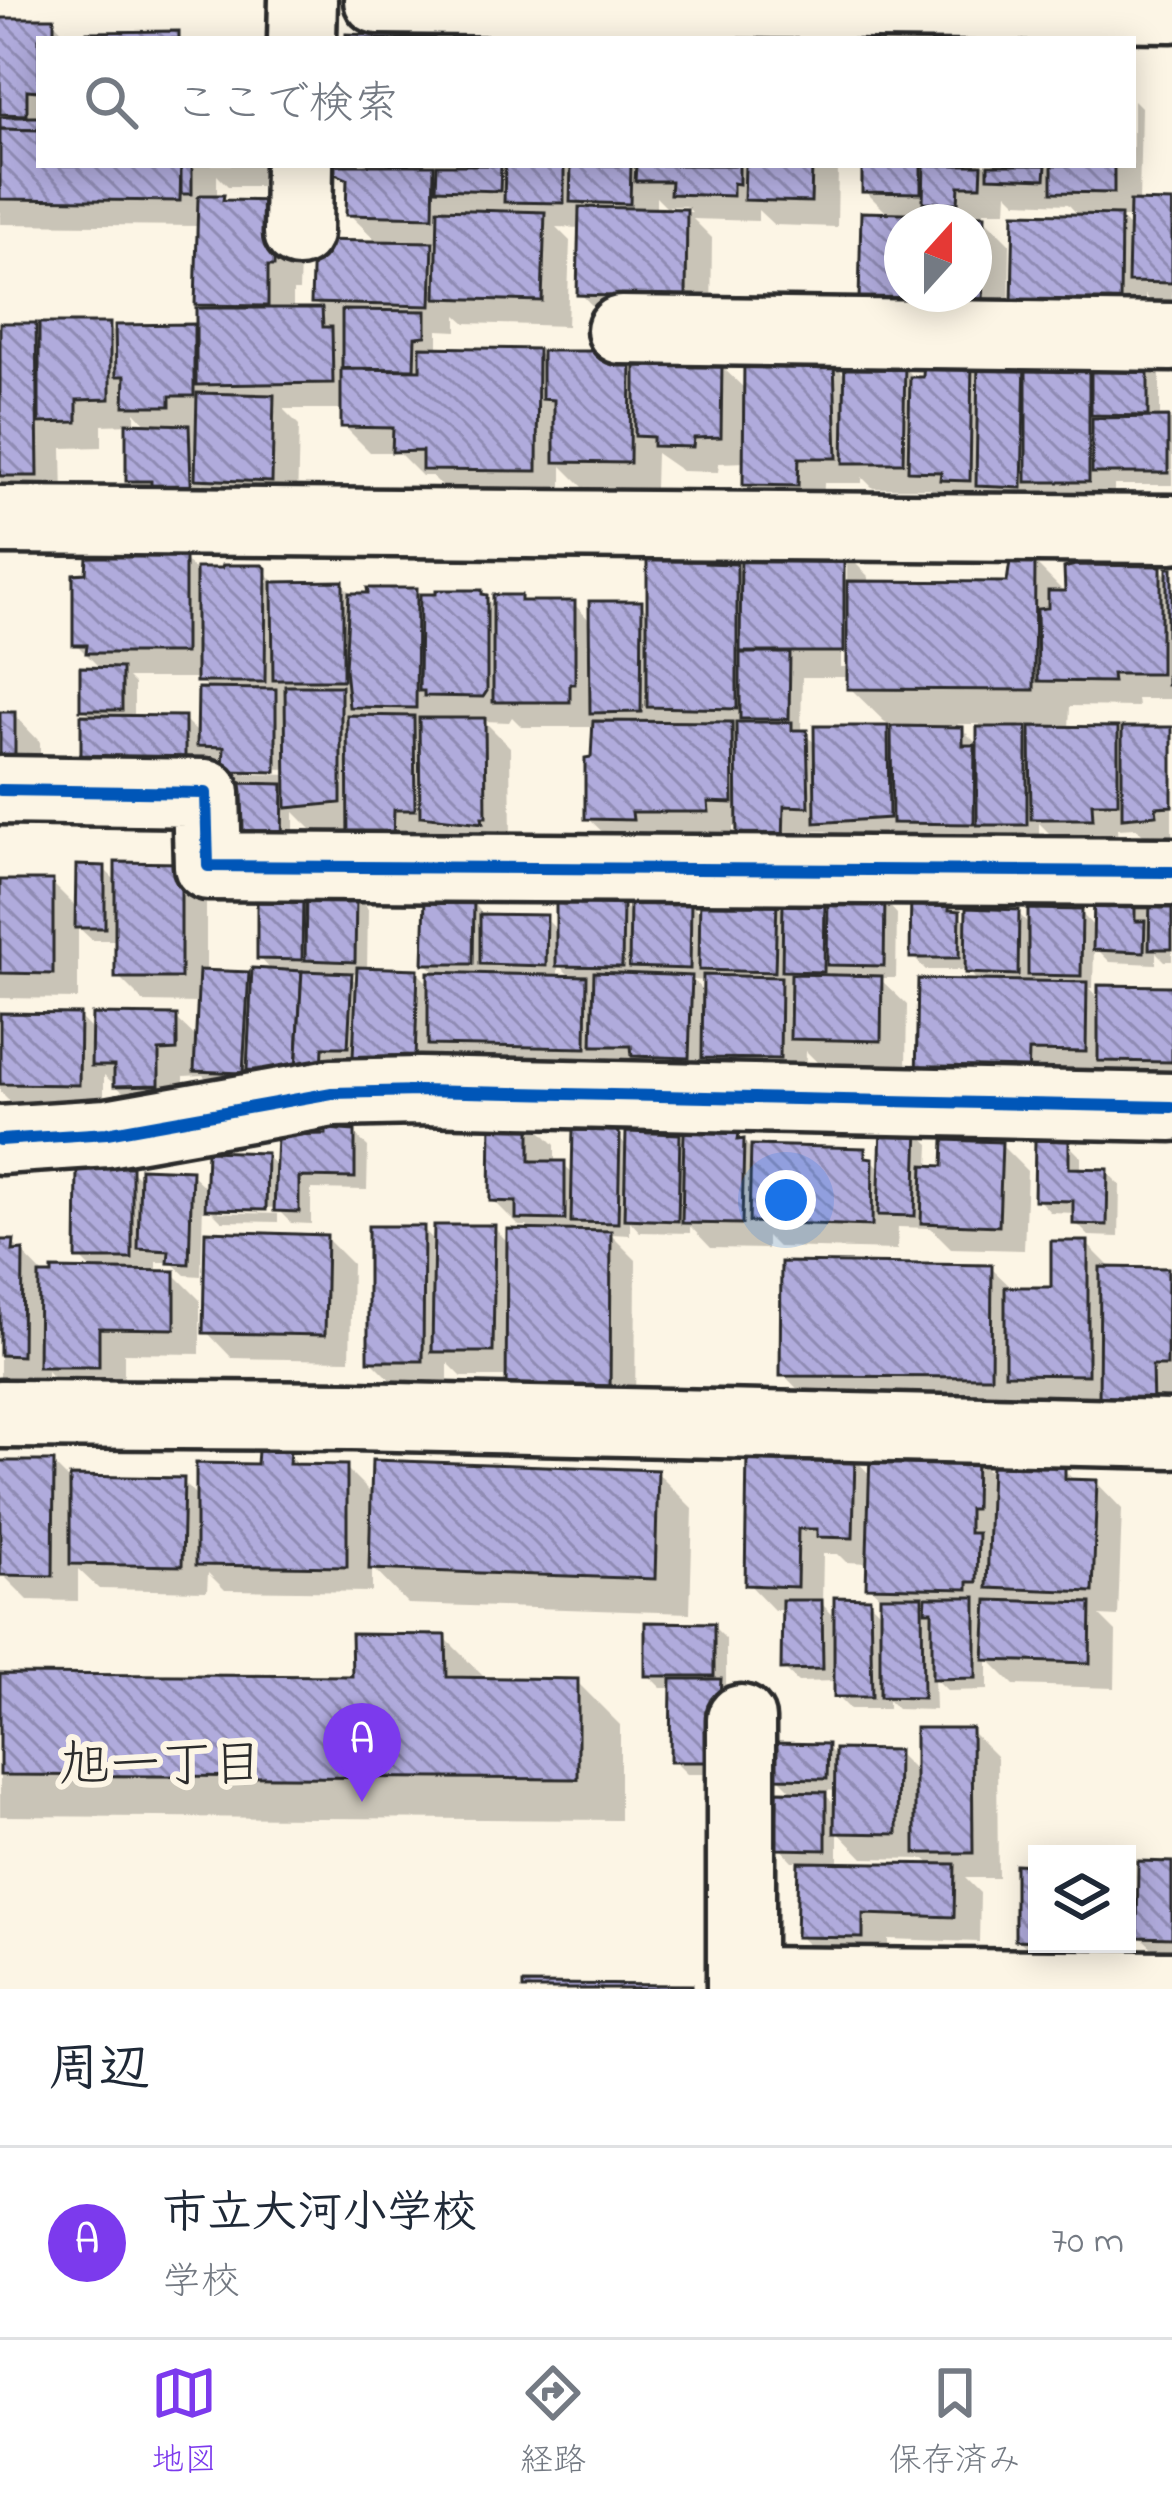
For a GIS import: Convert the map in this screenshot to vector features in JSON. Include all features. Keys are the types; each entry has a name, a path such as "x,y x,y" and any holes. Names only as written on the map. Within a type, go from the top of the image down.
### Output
{"street":[{"path":"302,36 303,0"},
{"path":"378,0 1161,5"},
{"path":"298,233 299,168"},
{"path":"621,330 1172,337"},
{"path":"0,520 1172,529"},
{"path":"0,790 206,793 208,866 1172,872"},
{"path":"0,1140 107,1133 332,1093 1172,1107"},
{"path":"0,1414 352,1416 1172,1435"},
{"path":"741,1719 741,1985 1172,1985"}],"building":[{"path":"0,18 54,18 54,36 36,36 36,91 27,90 27,115 0,114"},
{"path":"179,31 179,36 87,36 87,32"},
{"path":"0,117 36,117 36,130 0,129"},
{"path":"0,129 36,130 36,168 181,168 180,201 0,199"},
{"path":"181,168 192,168 192,194 181,194"},
{"path":"333,168 434,168 433,217 346,215 347,179 333,173"},
{"path":"437,168 501,168 500,191 436,189"},
{"path":"505,168 564,168 564,203 504,202"},
{"path":"571,168 631,168 630,204 570,202"},
{"path":"636,168 739,168 733,196 670,194 671,181 635,181"},
{"path":"745,168 812,168 811,202 744,200"},
{"path":"862,168 921,168 921,193 862,192"},
{"path":"924,168 982,168 981,186 959,186 958,203 923,202"},
{"path":"988,168 1046,168 1045,179 988,177"},
{"path":"1052,168 1114,168 1114,193 1052,192"},
{"path":"201,195 276,201 268,306 195,305"},
{"path":"1130,201 1172,202 1172,283 1128,282"},
{"path":"579,207 687,209 686,298 577,295"},
{"path":"438,209 545,212 542,301 436,298"},
{"path":"861,212 884,213 884,302 859,301"},
{"path":"1014,213 1121,215 1120,304 1012,302"},
{"path":"313,240 433,242 431,306 311,303"},
{"path":"196,308 322,308 323,327 332,327 333,383 196,385"},
{"path":"342,310 426,311 426,336 415,337 414,369 342,368"},
{"path":"0,323 36,323 38,476 0,476"},
{"path":"39,323 110,323 110,399 77,400 77,422 39,423"},
{"path":"194,324 194,396 170,396 170,406 124,406 125,376 116,376 115,325"},
{"path":"420,347 538,349 537,471 422,470 422,451 392,452 393,428 341,427 341,369 420,370"},
{"path":"542,351 631,351 630,463 554,462 554,400 542,399"},
{"path":"845,354 905,363 903,463 843,463"},
{"path":"1091,355 1148,355 1148,416 1091,415"},
{"path":"978,358 1025,359 1022,488 976,486"},
{"path":"744,359 834,361 837,458 799,458 798,486 743,485"},
{"path":"924,359 972,360 970,481 940,480 941,472 908,471 910,377 923,377"},
{"path":"1026,360 1089,360 1089,482 1026,482"},
{"path":"635,361 722,362 721,437 694,438 693,447 653,446 653,437 635,436"},
{"path":"197,393 274,395 272,482 195,479"},
{"path":"1168,417 1168,473 1092,473 1092,418"},
{"path":"126,423 189,425 192,509 151,508 151,481 126,481"},
{"path":"741,547 844,548 844,652 740,652"},
{"path":"647,548 704,549 705,563 737,564 737,709 647,707"},
{"path":"1030,553 1035,563 1034,690 847,689 847,581 1007,582 1011,555"},
{"path":"185,556 185,653 86,653 87,645 73,645 73,574 86,573 87,557"},
{"path":"1161,566 1161,674 1112,674 1113,682 1038,681 1037,609 1048,608 1048,591 1065,591 1064,568"},
{"path":"196,568 266,568 265,682 196,682"},
{"path":"1167,568 1172,568 1172,685 1167,685"},
{"path":"343,581 343,680 273,680 272,582"},
{"path":"367,588 417,588 416,708 349,707 345,669 349,593 368,593"},
{"path":"436,590 482,590 487,595 487,691 483,697 424,696 419,691 420,594 436,594"},
{"path":"493,595 521,595 521,601 575,601 575,684 570,684 570,702 493,702"},
{"path":"589,601 642,601 641,712 590,713"},
{"path":"740,653 790,653 789,719 740,719"},
{"path":"80,667 122,668 122,710 80,710"},
{"path":"285,686 341,686 341,803 286,808"},
{"path":"198,688 276,689 276,772 223,771 224,747 197,746"},
{"path":"0,712 15,712 15,774 0,774"},
{"path":"81,715 185,716 185,775 81,774"},
{"path":"347,715 414,716 415,810 394,810 393,842 348,841"},
{"path":"419,718 485,718 483,823 420,816"},
{"path":"593,721 732,722 733,803 708,802 709,812 632,812 633,820 585,819 585,758 591,757"},
{"path":"736,722 792,722 792,730 807,730 809,807 784,806 783,843 737,843"},
{"path":"814,726 888,726 889,818 815,823"},
{"path":"891,726 963,727 963,745 975,745 974,824 892,823"},
{"path":"1030,726 1118,727 1118,803 1092,803 1093,819 1031,819"},
{"path":"977,727 1027,727 1027,825 977,825"},
{"path":"1122,727 1172,727 1172,806 1156,807 1157,815 1122,818"},
{"path":"236,783 283,784 282,845 235,844"},
{"path":"115,862 181,863 181,978 115,978"},
{"path":"76,865 105,866 105,928 75,928"},
{"path":"0,880 53,880 53,974 0,973"},
{"path":"700,887 777,899 775,972 699,970"},
{"path":"306,892 356,893 355,962 305,960"},
{"path":"911,892 950,893 949,910 960,911 959,958 910,958"},
{"path":"1094,892 1135,892 1135,921 1145,921 1144,952 1093,950"},
{"path":"257,896 303,896 302,960 257,959"},
{"path":"1150,896 1172,896 1172,949 1149,949"},
{"path":"425,897 474,898 473,964 423,964"},
{"path":"828,897 885,897 884,966 827,965"},
{"path":"783,899 825,899 824,972 782,971"},
{"path":"556,900 623,902 622,967 556,966"},
{"path":"630,900 691,900 690,969 629,967"},
{"path":"966,908 1019,910 1018,975 965,973"},
{"path":"1028,909 1082,910 1081,976 1028,975"},
{"path":"480,914 547,915 546,966 480,964"},
{"path":"357,967 418,969 415,1060 353,1057"},
{"path":"252,968 302,971 296,1072 247,1070"},
{"path":"199,970 249,972 243,1073 194,1071"},
{"path":"302,971 352,973 348,1047 323,1047 322,1074 296,1072"},
{"path":"428,972 587,976 586,1048 428,1045"},
{"path":"594,972 692,976 689,1058 632,1056 631,1046 592,1046"},
{"path":"791,974 882,976 881,1041 790,1039"},
{"path":"703,975 781,977 780,1059 702,1058"},
{"path":"918,979 1087,982 1086,1052 1029,1051 1028,1082 916,1080"},
{"path":"1098,985 1172,986 1172,1062 1098,1061"},
{"path":"0,1013 80,1014 79,1085 0,1084"},
{"path":"92,1014 177,1015 177,1050 159,1051 159,1085 114,1086 114,1066 91,1066"},
{"path":"491,1115 530,1116 530,1161 565,1161 565,1220 516,1219 516,1202 490,1201"},
{"path":"881,1127 918,1128 915,1216 878,1215"},
{"path":"326,1129 355,1131 355,1178 299,1177 299,1212 274,1211 277,1135 326,1134"},
{"path":"573,1130 620,1135 618,1223 571,1222"},
{"path":"626,1132 680,1134 678,1221 624,1219"},
{"path":"684,1132 739,1133 738,1140 744,1139 742,1224 682,1223"},
{"path":"944,1140 1002,1142 999,1226 921,1223 923,1165 943,1166"},
{"path":"1035,1140 1069,1141 1069,1168 1108,1169 1107,1225 1073,1224 1073,1201 1034,1200"},
{"path":"751,1145 865,1148 865,1157 873,1158 872,1226 749,1222"},
{"path":"207,1151 267,1153 266,1210 205,1209"},
{"path":"77,1167 132,1167 132,1259 76,1259"},
{"path":"140,1168 192,1170 189,1264 168,1263 169,1251 138,1249"},
{"path":"434,1225 495,1225 493,1352 432,1352"},
{"path":"368,1226 424,1226 423,1361 368,1361"},
{"path":"507,1229 611,1231 610,1400 506,1399"},
{"path":"205,1231 327,1235 325,1335 203,1333"},
{"path":"0,1240 14,1240 13,1251 23,1250 22,1356 0,1355"},
{"path":"1051,1241 1088,1241 1088,1375 1005,1374 1005,1287 1051,1287"},
{"path":"781,1262 992,1265 991,1377 780,1376"},
{"path":"1100,1267 1168,1268 1167,1366 1152,1366 1153,1406 1099,1405"},
{"path":"52,1269 175,1271 175,1329 99,1328 99,1367 38,1367 39,1274 52,1274"},
{"path":"258,1451 290,1451 289,1464 347,1465 347,1567 196,1565 196,1463 257,1464"},
{"path":"747,1453 855,1456 853,1538 817,1537 817,1529 798,1529 797,1587 745,1585"},
{"path":"870,1453 976,1455 975,1509 969,1509 969,1533 978,1533 977,1582 968,1582 968,1589 866,1587"},
{"path":"372,1460 658,1470 655,1579 369,1569"},
{"path":"0,1461 54,1461 53,1576 0,1575"},
{"path":"991,1465 1065,1467 1065,1479 1097,1480 1093,1592 987,1588"},
{"path":"70,1476 184,1478 182,1566 70,1564"},
{"path":"880,1596 922,1596 923,1698 880,1697"},
{"path":"834,1597 870,1598 872,1697 834,1697"},
{"path":"926,1597 976,1597 976,1678 932,1679 932,1611 925,1611"},
{"path":"782,1600 822,1600 823,1669 781,1670"},
{"path":"987,1600 1091,1603 1090,1663 984,1660"},
{"path":"645,1622 714,1623 714,1676 645,1676"},
{"path":"351,1634 446,1635 447,1677 578,1679 578,1779 0,1775 0,1674 352,1676"},
{"path":"671,1679 721,1679 716,1702 721,1762 670,1762"},
{"path":"915,1728 972,1728 973,1853 915,1853"},
{"path":"774,1743 828,1744 827,1779 774,1778"},
{"path":"835,1749 898,1750 897,1834 834,1833"},
{"path":"777,1791 826,1792 826,1850 776,1849"},
{"path":"1138,1861 1172,1862 1172,1938 1137,1937"},
{"path":"798,1862 955,1864 954,1917 863,1914 863,1938 796,1937"},
{"path":"1015,1864 1028,1865 1028,1941 1015,1940"},
{"path":"523,1984 692,1985 692,1989 523,1989"}],"cycle path":[{"path":"0,790 206,793 208,866 1172,872"},
{"path":"0,1140 107,1133 332,1093 1172,1107"}],"place":[{"name":"市立大河小学校","path":"362,1802"}],"district":[{"name":"旭一丁目","path":"161,1762"}]}
